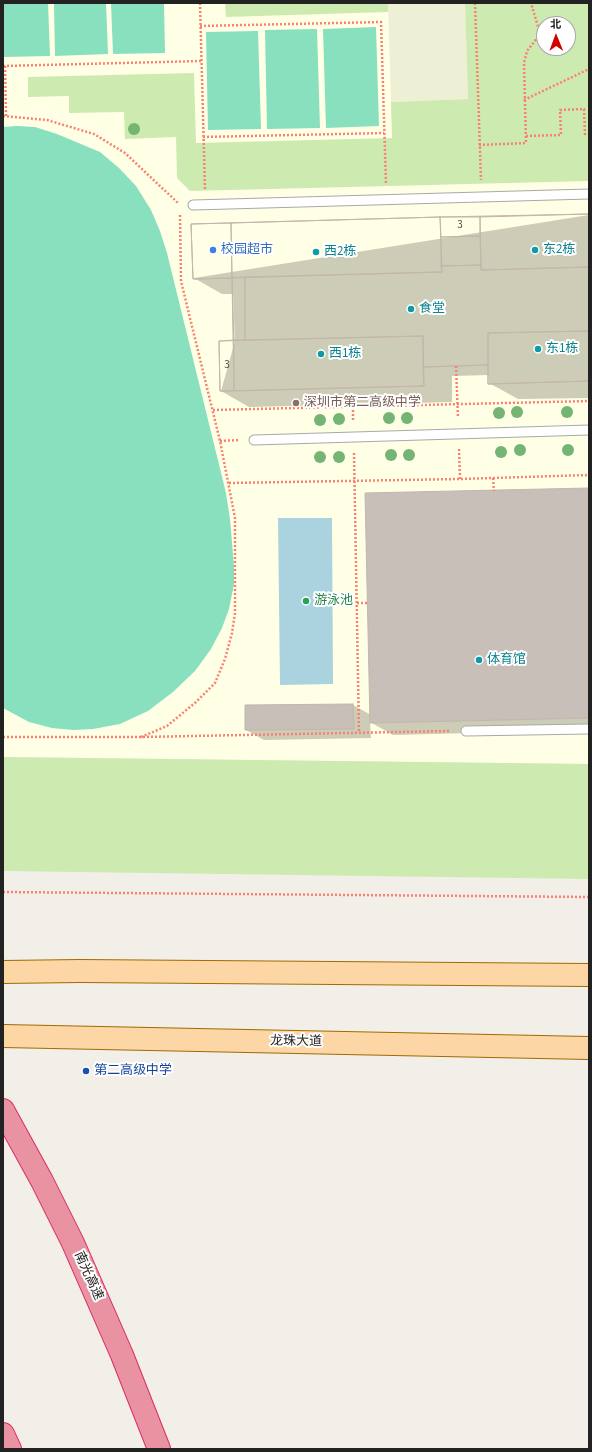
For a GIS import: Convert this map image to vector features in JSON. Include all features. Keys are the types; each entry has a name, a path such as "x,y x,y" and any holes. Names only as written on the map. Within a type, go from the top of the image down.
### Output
{"highway":[{"name":"南光高速","path":"3,1110 42,1181 73,1243 119,1348 159,1449"},
{"path":"3,1434 10,1449"}],"main road":[{"path":"3,972 80,971 589,975"},
{"name":"龙珠大道","path":"3,1036 589,1048"}],"lane":[{"path":"193,205 589,194"},
{"path":"254,440 589,430"},
{"path":"466,731 589,729"}],"path":[{"path":"200,3 205,204"},
{"path":"475,3 481,197"},
{"path":"479,145 526,143 524,63 527,51 538,38 539,30 531,3"},
{"path":"200,26 381,22 386,200"},
{"path":"180,205 125,153 94,134 47,120 4,116 4,66 201,61"},
{"path":"524,100 589,69"},
{"path":"526,136 561,135 560,110 584,109 585,134 589,134"},
{"path":"203,137 384,133"},
{"path":"141,737 168,726 196,702 214,682 225,659 236,613 235,518 213,410 181,281 180,213"},
{"path":"456,366 457,391"},
{"path":"213,410 589,401"},
{"path":"229,483 589,475"},
{"path":"493,478 494,491"},
{"path":"355,481 359,733"},
{"path":"357,603 368,603"},
{"path":"3,737 141,737 466,731"},
{"path":"3,892 589,897"}],"shaded area":[{"name":"深圳市第二高级中学","path":"3,3 589,3 589,764 3,757"},
{"path":"388,3 465,3 468,99 391,102"}],"green space":[{"path":"3,3 48,3 50,56 3,57"},
{"path":"54,3 106,3 108,54 55,56"},
{"path":"111,3 164,3 165,53 113,54"},
{"path":"225,3 388,3 388,12 226,17"},
{"path":"465,3 589,3 589,181 190,191 177,178 176,137 125,139 124,112 69,113 69,96 28,97 28,77 194,73 196,143 392,138 391,102 468,99"},
{"path":"376,27 379,126 326,128 323,29"},
{"path":"317,29 320,128 267,129 265,30"},
{"path":"258,31 261,129 208,130 206,32"},
{"path":"3,127 35,127 57,134 100,152 119,168 136,186 151,210 167,253 226,493 230,519 234,584 229,609 222,628 211,649 195,671 173,692 148,711 120,724 93,729 73,730 52,728 29,722 3,708"},
{"path":"3,757 589,764 589,879 3,871"}],"water":[{"name":"游泳池","path":"278,518 332,518 333,684 280,685"}],"building":[{"name":"东2栋","path":"589,214 589,267 481,270 480,217"},
{"name":"食堂","path":"589,214 589,381 488,384 488,365 423,367 424,386 234,391 231,223"},
{"path":"440,217 480,217 480,236 441,237"},
{"name":"西2栋","path":"440,217 442,272 193,279 191,224"},
{"path":"231,223 232,278 193,279 191,224"},
{"path":"480,236 481,265 441,266 441,237"},
{"path":"481,265 481,270 589,267 589,331 488,333 488,365 423,367 423,336 245,340 245,277 442,272 441,266"},
{"path":"245,277 245,340 234,340 232,278"},
{"name":"东1栋","path":"589,331 589,381 488,384 488,333"},
{"name":"西1栋","path":"423,336 424,386 220,391 219,341"},
{"path":"234,340 234,391 220,391 219,341"},
{"name":"体育馆","path":"589,488 589,718 370,723 365,493"},
{"path":"353,704 354,729 245,730 245,705"}],"place":[{"name":"校园超市","path":"213,250"},
{"name":"东2栋","path":"535,250"},
{"name":"西2栋","path":"316,252"},
{"name":"食堂","path":"411,309"},
{"name":"东1栋","path":"538,349"},
{"name":"西1栋","path":"321,354"},
{"name":"深圳市第二高级中学","path":"296,403"},
{"name":"游泳池","path":"306,601"},
{"name":"体育馆","path":"479,660"},
{"name":"第二高级中学","path":"86,1071"}]}
